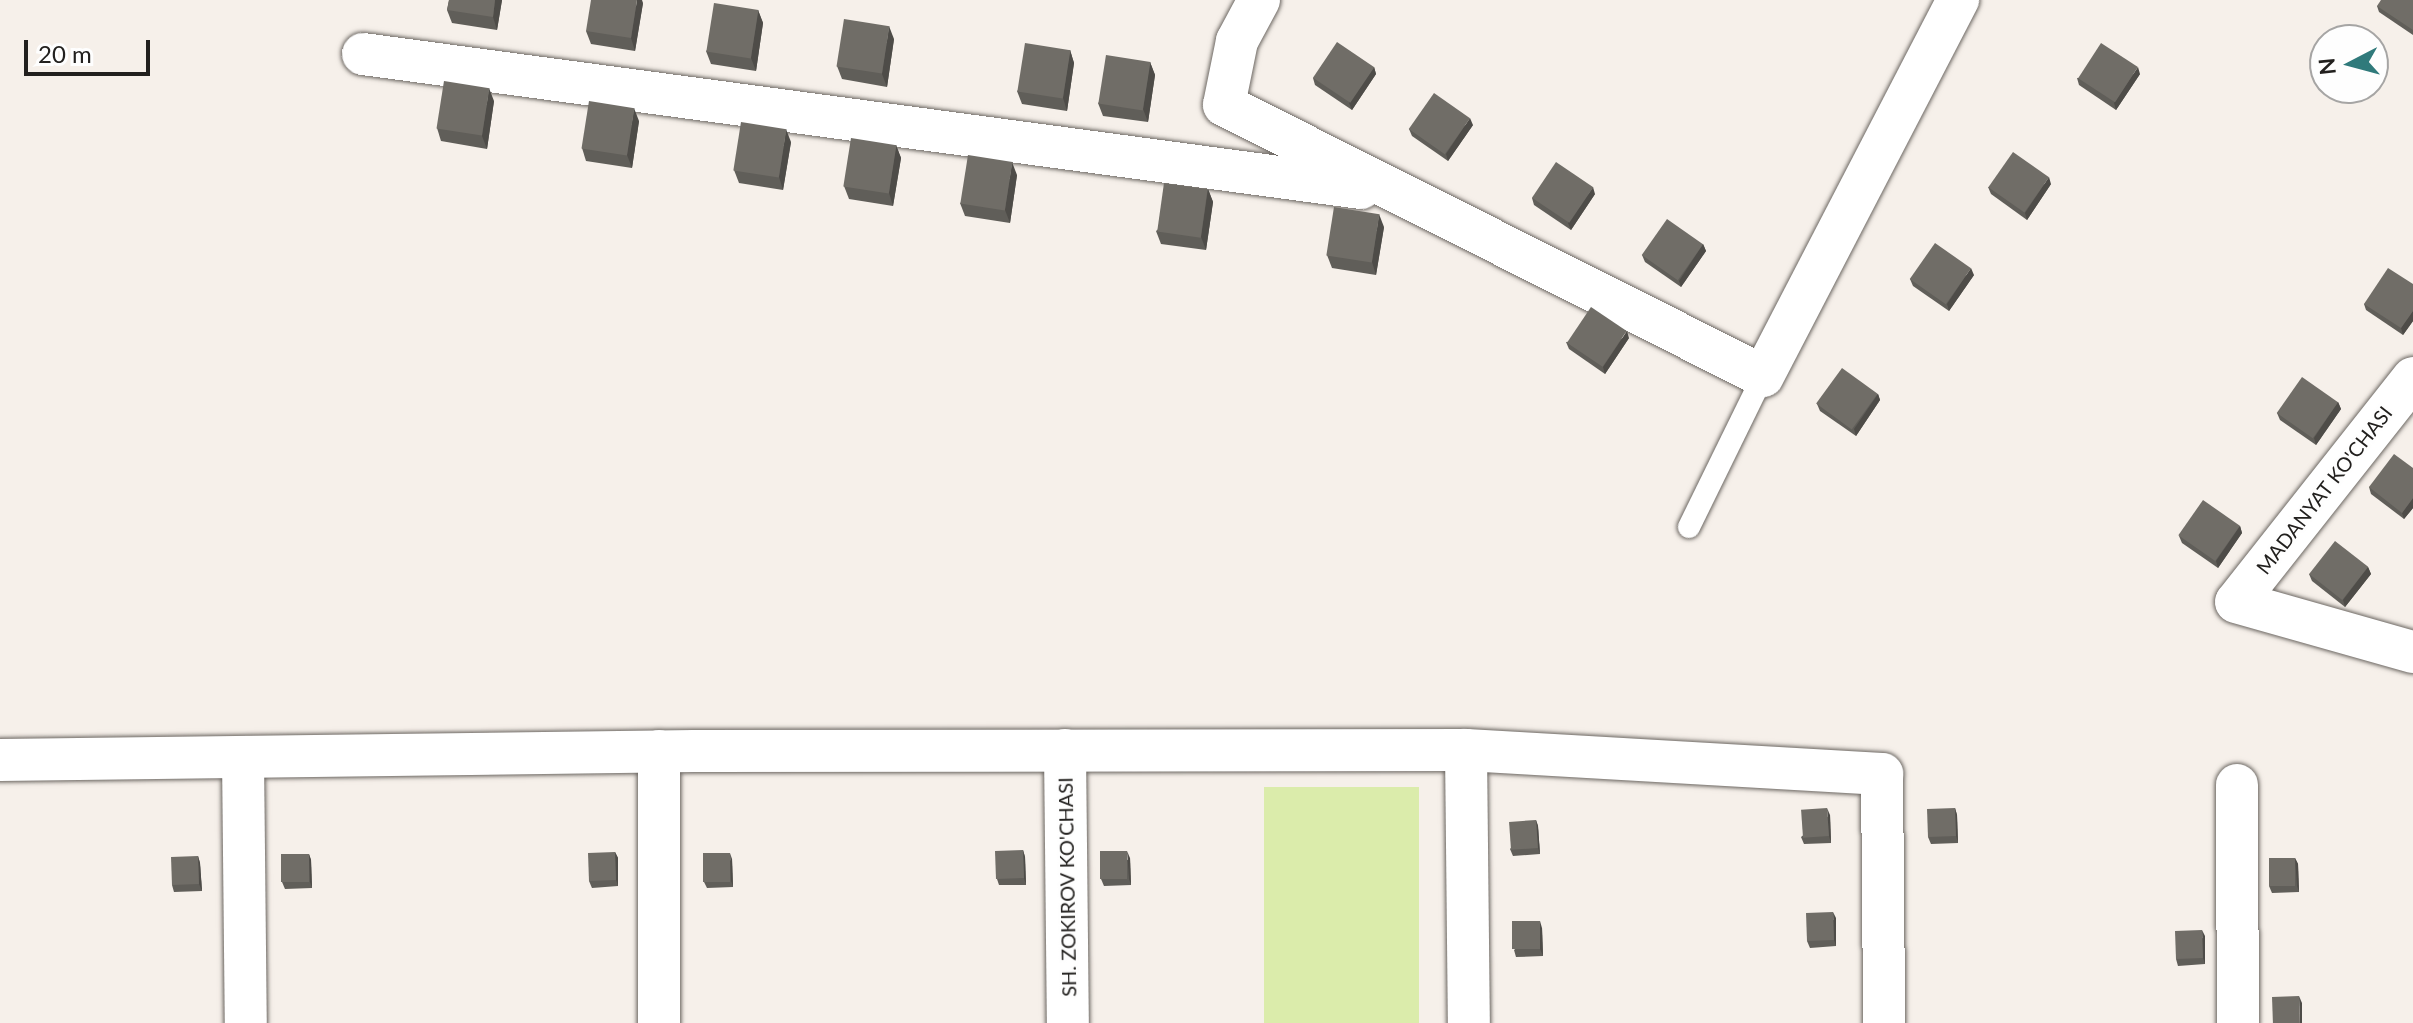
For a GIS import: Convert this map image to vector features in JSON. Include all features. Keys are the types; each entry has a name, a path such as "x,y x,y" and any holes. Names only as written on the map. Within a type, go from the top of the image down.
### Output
{"street":[{"path":"1259,0 1237,41 1224,105 1763,376 1958,0"},
{"path":"363,54 1394,192"},
{"name":"MADANYAT KO'CHASI","path":"2413,378 2236,602 2413,652"},
{"name":"SH. ZOKIROV KO'CHASI","path":"1065,750 1068,1023"},
{"path":"1466,750 1469,1023"},
{"path":"0,760 659,751 1466,750 1882,774 1884,1023"},
{"path":"659,751 659,1023"},
{"path":"243,757 246,1023"},
{"path":"2237,785 2238,1023"}],"lane":[{"path":"1689,527 1763,376"}],"green space":[{"path":"1264,787 1419,787 1419,1023 1264,1023"}],"building":[{"path":"449,0 495,0 493,17 447,10"},
{"path":"591,0 637,0 631,38 586,31"},
{"path":"2381,0 2413,0 2413,30 2377,6"},
{"path":"714,3 758,10 751,58 706,51"},
{"path":"844,19 889,26 882,74 836,66"},
{"path":"1337,42 1374,67 1350,103 1313,78"},
{"path":"1025,43 1070,50 1063,99 1017,91"},
{"path":"2101,43 2138,67 2115,102 2078,78"},
{"path":"1106,55 1150,62 1143,110 1098,103"},
{"path":"444,81 489,88 482,136 436,128"},
{"path":"1434,93 1470,118 1445,154 1409,129"},
{"path":"589,101 634,108 627,156 581,148"},
{"path":"741,122 786,129 779,178 733,170"},
{"path":"851,138 896,145 889,194 843,186"},
{"path":"2013,152 2049,177 2024,212 1988,187"},
{"path":"968,155 1012,162 1005,210 960,203"},
{"path":"1556,162 1593,187 1569,223 1532,198"},
{"path":"1164,183 1208,189 1201,238 1157,232"},
{"path":"1334,207 1379,214 1372,263 1326,255"},
{"path":"1667,219 1703,244 1678,280 1642,255"},
{"path":"1935,243 1971,268 1946,304 1910,279"},
{"path":"2388,268 2413,284 2413,311 2401,328 2364,304"},
{"path":"1591,307 1627,331 1603,367 1567,343"},
{"path":"1842,368 1878,394 1852,429 1816,404"},
{"path":"2302,377 2338,402 2313,438 2277,413"},
{"path":"2394,454 2413,468 2413,498 2402,513 2369,487"},
{"path":"2203,500 2240,526 2215,561 2178,535"},
{"path":"2335,541 2368,567 2342,600 2309,574"},
{"path":"1827,808 1829,836 1803,838 1801,810"},
{"path":"1955,808 1956,836 1928,837 1927,809"},
{"path":"1536,820 1538,848 1511,850 1509,822"},
{"path":"1023,850 1024,878 996,879 995,851"},
{"path":"1100,851 1127,851 1127,879 1100,879"},
{"path":"615,852 616,880 589,881 588,853"},
{"path":"703,853 730,853 730,882 703,882"},
{"path":"281,854 309,854 309,882 281,882"},
{"path":"198,856 199,884 172,885 171,857"},
{"path":"2269,858 2295,858 2295,886 2269,886"},
{"path":"1833,912 1834,940 1807,941 1806,913"},
{"path":"1512,921 1540,921 1540,949 1512,949"},
{"path":"2202,930 2203,958 2176,959 2175,931"},
{"path":"2299,996 2300,1023 2273,1023 2272,997"}]}
